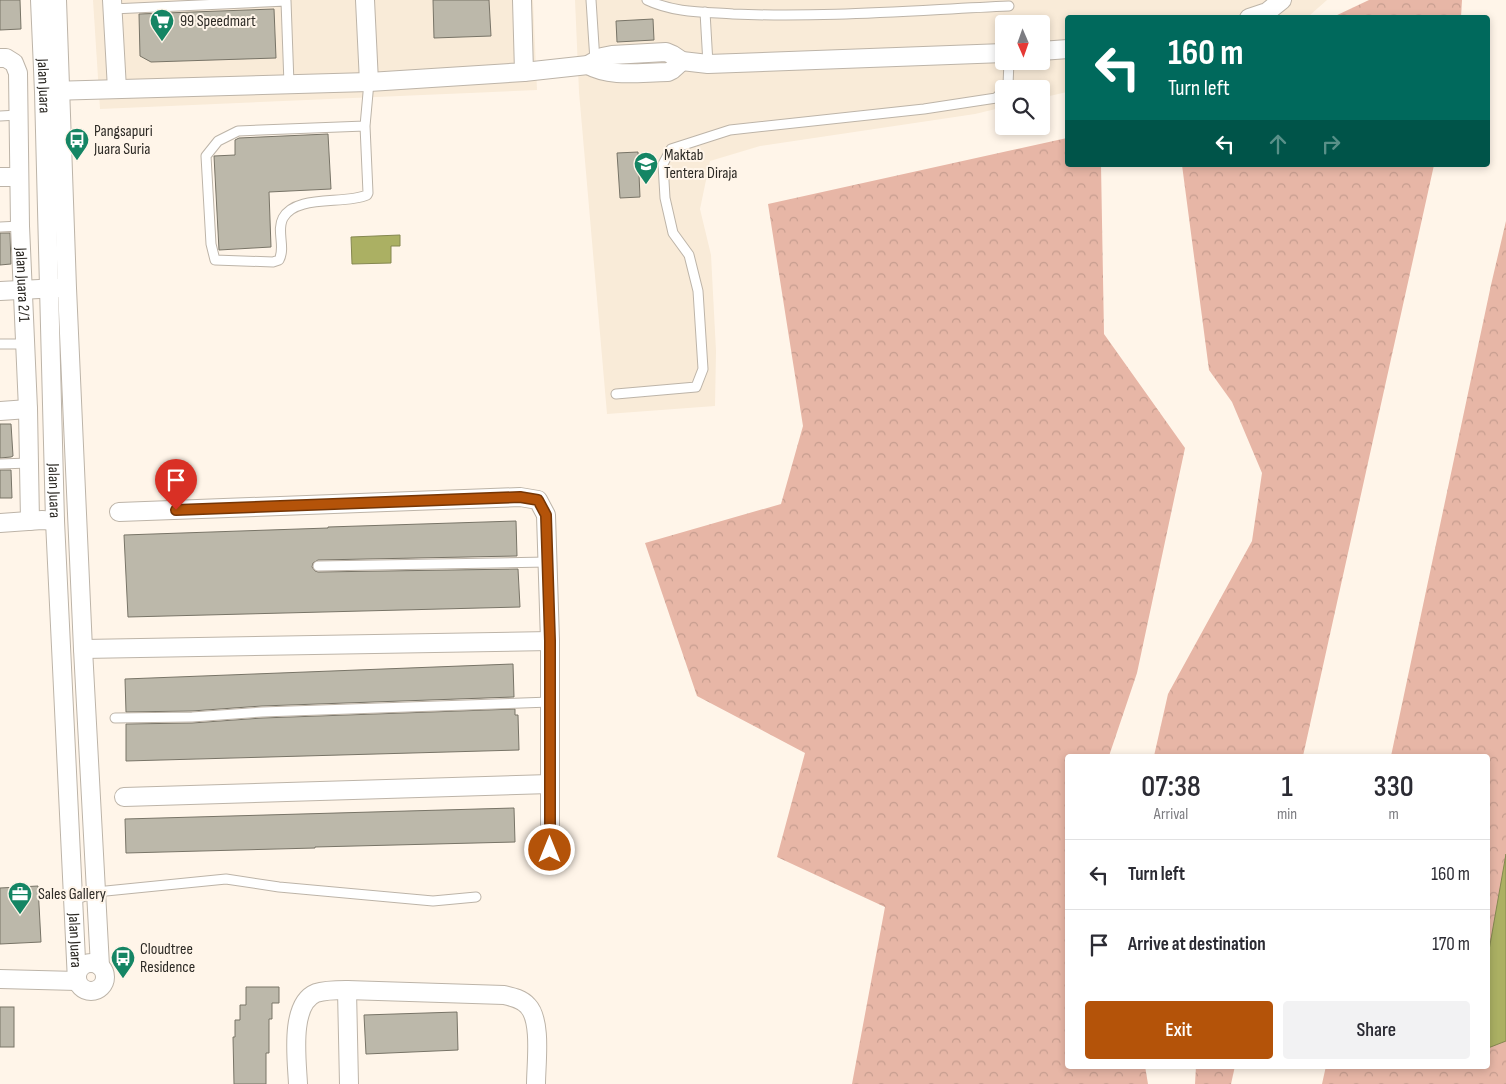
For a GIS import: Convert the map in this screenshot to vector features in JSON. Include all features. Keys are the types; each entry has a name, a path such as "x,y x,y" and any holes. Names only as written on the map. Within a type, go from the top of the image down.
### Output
{"street":[{"name":"Jalan Juara","path":"40,0 52,91 67,288 83,649 100,966 105,972 106,980 102,987 96,991 88,991 81,988 77,981 55,521 49,289 52,91 57,0"},
{"path":"366,0 369,82"},
{"path":"522,0 524,72"},
{"path":"1258,15 1267,12 1282,0"},
{"path":"112,4 117,89"},
{"path":"1050,50 1065,49"},
{"path":"52,91 369,82 524,72 593,65 614,73 668,72 682,61 708,64 995,53"},
{"name":"Jalan Juara 2/1","path":"0,58 6,58 14,63 18,73 18,177 28,409 30,521"},
{"path":"0,177 18,177"},
{"path":"0,290 67,288"},
{"path":"0,411 28,409"},
{"path":"119,512 520,497 538,500 546,515 550,641 550,850"},
{"path":"0,523 55,521"},
{"path":"83,649 550,641"},
{"path":"124,797 550,784"},
{"path":"0,979 77,981"},
{"path":"298,1084 297,1032 304,1002 315,993 332,990 504,995 519,998 529,1006 535,1018 537,1033 536,1084"},
{"path":"347,990 349,1084"}],"lane":[{"path":"590,0 593,65"},
{"path":"647,0 672,9 757,15 822,15 1009,6"},
{"path":"112,4 286,1 289,84"},
{"path":"705,12 708,64"},
{"path":"365,126 238,131 218,141 206,156 211,244 215,260 273,262 279,260 282,254 280,232 282,219 295,206 367,196 365,126 369,82"},
{"path":"616,394 696,387 703,368 698,291 689,255 672,233 665,198 663,164 671,149 730,130 924,110 995,98"},
{"path":"0,116 18,115"},
{"path":"0,227 20,226"},
{"path":"0,344 25,344"},
{"path":"0,464 29,464"},
{"path":"318,566 547,562"},
{"path":"115,718 192,717 262,712 550,702"},
{"path":"74,900 96,892 226,879 433,902 476,897"}],"shaded area":[{"path":"93,0 533,0 537,90 100,109"},
{"name":"Maktab Tentera Diraja","path":"575,0 1327,0 1310,15 1065,15 1065,92 1050,96 1050,80 995,80 995,109 975,114 760,146 710,161 700,209 711,255 716,351 715,406 607,414 579,92"},
{"path":"400,235 400,246 391,246 391,263 352,264 351,237"},
{"path":"1506,854 1506,1041 1490,1047 1490,945"}],"green space":[{"path":"1369,0 1462,0 1461,15 1337,15"},
{"path":"1065,138 1065,167 1101,167 1104,334 1185,448 1137,673 1110,754 1065,754 1065,1069 1146,1069 1148,1084 852,1084 885,907 777,857 805,753 697,696 645,543 781,504 803,426 768,204"},
{"path":"1182,167 1434,167 1303,754 1154,754 1168,694 1252,541 1262,473 1232,402 1209,370"},
{"path":"1506,221 1506,1084 1322,1084 1325,1069 1490,1069 1490,754 1391,754"},
{"path":"1196,1069 1234,1069 1231,1084 1195,1084"}],"building":[{"path":"0,0 20,0 21,29 0,30"},
{"path":"433,0 489,0 491,36 434,38"},
{"path":"274,9 276,58 151,62 140,56 139,14"},
{"path":"653,19 654,40 617,42 616,21"},
{"path":"328,134 331,189 269,192 271,247 219,250 214,156 235,155 235,140 239,138"},
{"path":"638,152 640,197 620,198 617,153"},
{"path":"0,233 10,233 11,264 0,265"},
{"path":"0,424 11,424 13,456 11,457 0,458"},
{"path":"0,470 11,470 12,498 0,498"},
{"path":"516,521 517,556 318,560 313,563 312,567 318,572 518,569 520,607 128,617 124,535"},
{"path":"513,664 514,697 262,706 192,711 126,712 125,679"},
{"path":"515,709 515,715 518,715 519,750 126,761 126,724 192,723 262,718"},
{"path":"514,808 515,842 126,853 125,819"},
{"name":"Sales Gallery","path":"38,886 41,942 0,944 0,888"},
{"path":"246,987 279,987 279,1003 272,1003 272,1019 269,1019 269,1053 266,1053 266,1084 234,1084 233,1037 235,1037 235,1020 240,1020 240,1005 246,1005"},
{"path":"0,1007 14,1007 14,1047 0,1047"},
{"path":"457,1012 458,1050 366,1054 364,1015"}],"place":[{"name":"99 Speedmart","path":"162,42"},
{"name":"Pangsapuri Juara Suria","path":"77,161"},
{"name":"Maktab Tentera Diraja","path":"646,185"},
{"name":"Sales Gallery","path":"20,915"},
{"name":"Cloudtree Residence","path":"123,979"}],"route":[{"path":"176,510 520,497 538,500 546,515 550,641 550,850"}]}
